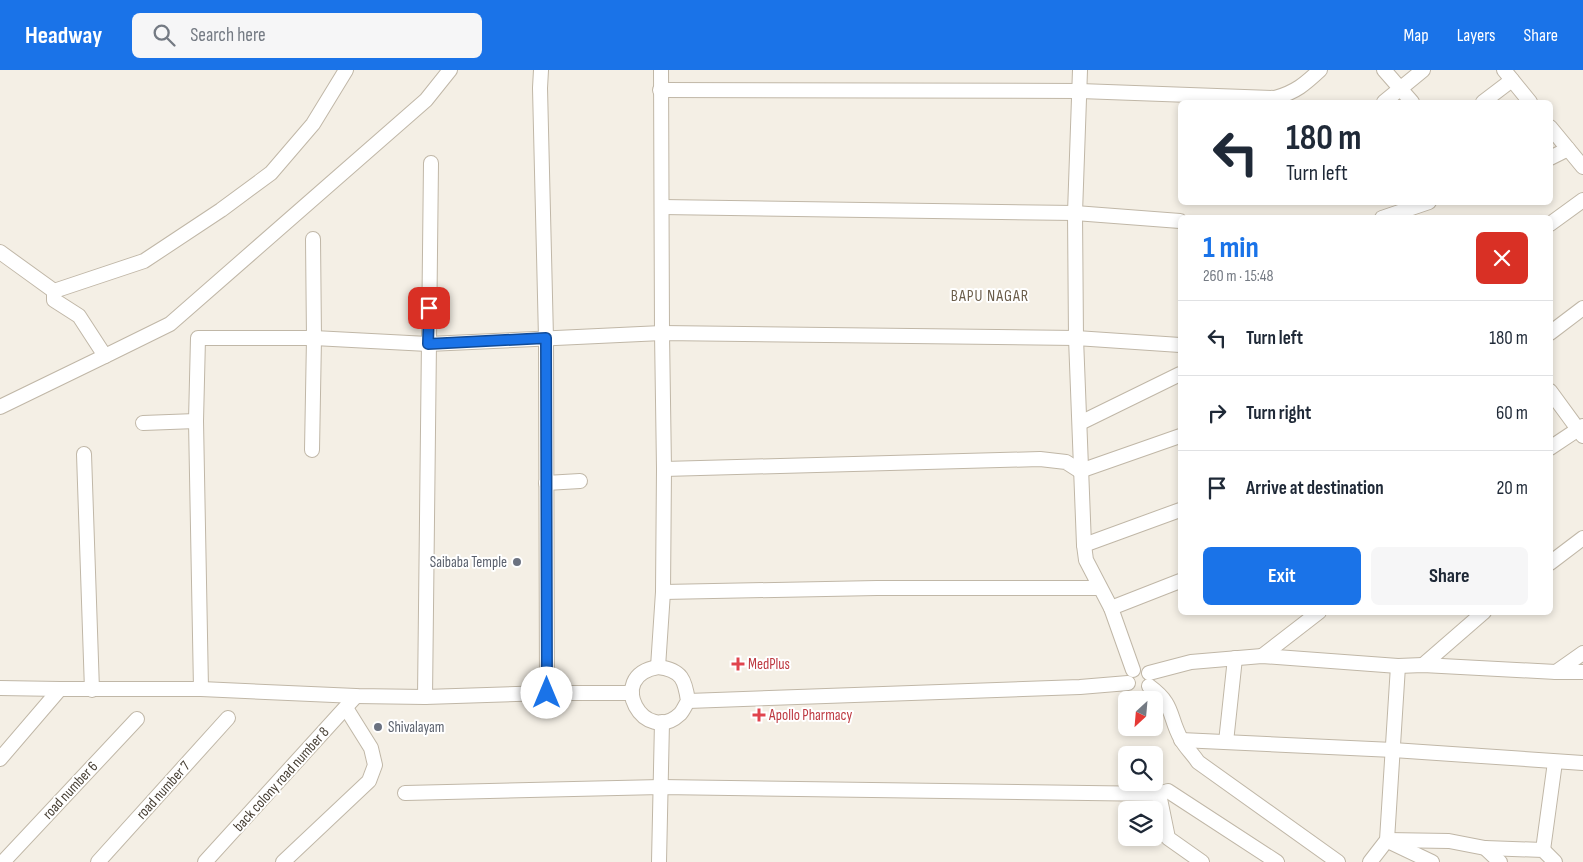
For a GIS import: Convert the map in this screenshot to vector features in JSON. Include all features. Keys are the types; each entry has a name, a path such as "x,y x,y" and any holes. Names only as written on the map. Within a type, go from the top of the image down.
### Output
{"street":[{"path":"54,291 144,261 221,210 271,173 313,124 346,70"},
{"path":"0,406 170,324 426,100 450,70"},
{"path":"541,70 546,338 547,693"},
{"path":"658,667 663,592 664,469 661,70"},
{"path":"1080,70 1075,213 1076,338 1084,545 1086,560 1111,608 1132,689 1139,692 1147,689 1149,680"},
{"path":"660,90 1080,91 1275,98 1294,92 1304,86 1320,70"},
{"path":"1384,70 1410,100"},
{"path":"1386,100 1423,70"},
{"path":"1485,100 1508,75 1528,100"},
{"path":"1553,131 1583,168"},
{"path":"1553,156 1568,149"},
{"path":"425,697 431,164"},
{"path":"1553,222 1583,200"},
{"path":"662,207 1075,213 1178,221"},
{"path":"1395,215 1422,209"},
{"path":"312,450 313,239"},
{"path":"0,252 54,291"},
{"path":"54,291 54,300 79,316 105,356"},
{"path":"1553,331 1583,308"},
{"path":"202,690 196,421 198,338 314,338 428,344 662,332 1076,338 1178,345"},
{"path":"1080,424 1178,375"},
{"path":"1553,396 1581,430 1553,446"},
{"path":"143,423 196,421"},
{"path":"1080,471 1178,437"},
{"path":"84,454 92,690"},
{"path":"664,469 1040,459 1066,462 1080,471"},
{"path":"546,483 580,481"},
{"path":"1084,545 1178,511"},
{"path":"1553,561 1583,538"},
{"path":"1111,608 1178,583"},
{"path":"663,592 877,588 1100,588"},
{"path":"1262,656 1315,615"},
{"path":"1423,665 1481,615"},
{"path":"1556,672 1583,653"},
{"path":"1149,680 1191,662 1262,656 1398,666 1423,665 1583,672"},
{"path":"1226,742 1235,658"},
{"path":"1370,862 1387,840 1398,666"},
{"path":"658,667 669,668 679,674 685,684 688,702 680,714 672,720 662,722 650,721 640,714 634,704 632,693 633,686 645,671 658,667"},
{"path":"688,702 1080,687 1130,676 1140,668 1146,670 1149,680 1168,704 1181,740 1198,762 1338,862"},
{"path":"0,688 202,690 425,697 547,693 632,693"},
{"path":"0,759 60,689"},
{"name":"back colony road number 8","path":"206,862 356,696"},
{"path":"283,862 369,781 375,764 371,748 346,708"},
{"name":"road number 7","path":"98,862 228,718"},
{"name":"road number 6","path":"3,862 137,719"},
{"path":"659,862 662,722"},
{"path":"1181,740 1394,750 1583,763"},
{"path":"1543,850 1555,762"},
{"path":"405,793 661,787 1159,794 1168,790 1277,862"},
{"path":"1159,794 1168,838 1202,862"},
{"path":"1387,840 1449,841 1485,848 1543,850 1555,862"},
{"path":"1387,840 1432,862"},
{"path":"1485,848 1500,862"}],"place":[{"name":"Saibaba Temple","path":"517,562"},
{"name":"MedPlus","path":"738,664"},
{"name":"Apollo Pharmacy","path":"759,715"},
{"name":"Shivalayam","path":"378,727"}],"district":[{"name":"BAPU NAGAR","path":"990,295"}],"route":[{"path":"429,308 428,344 546,338 547,693"}]}
